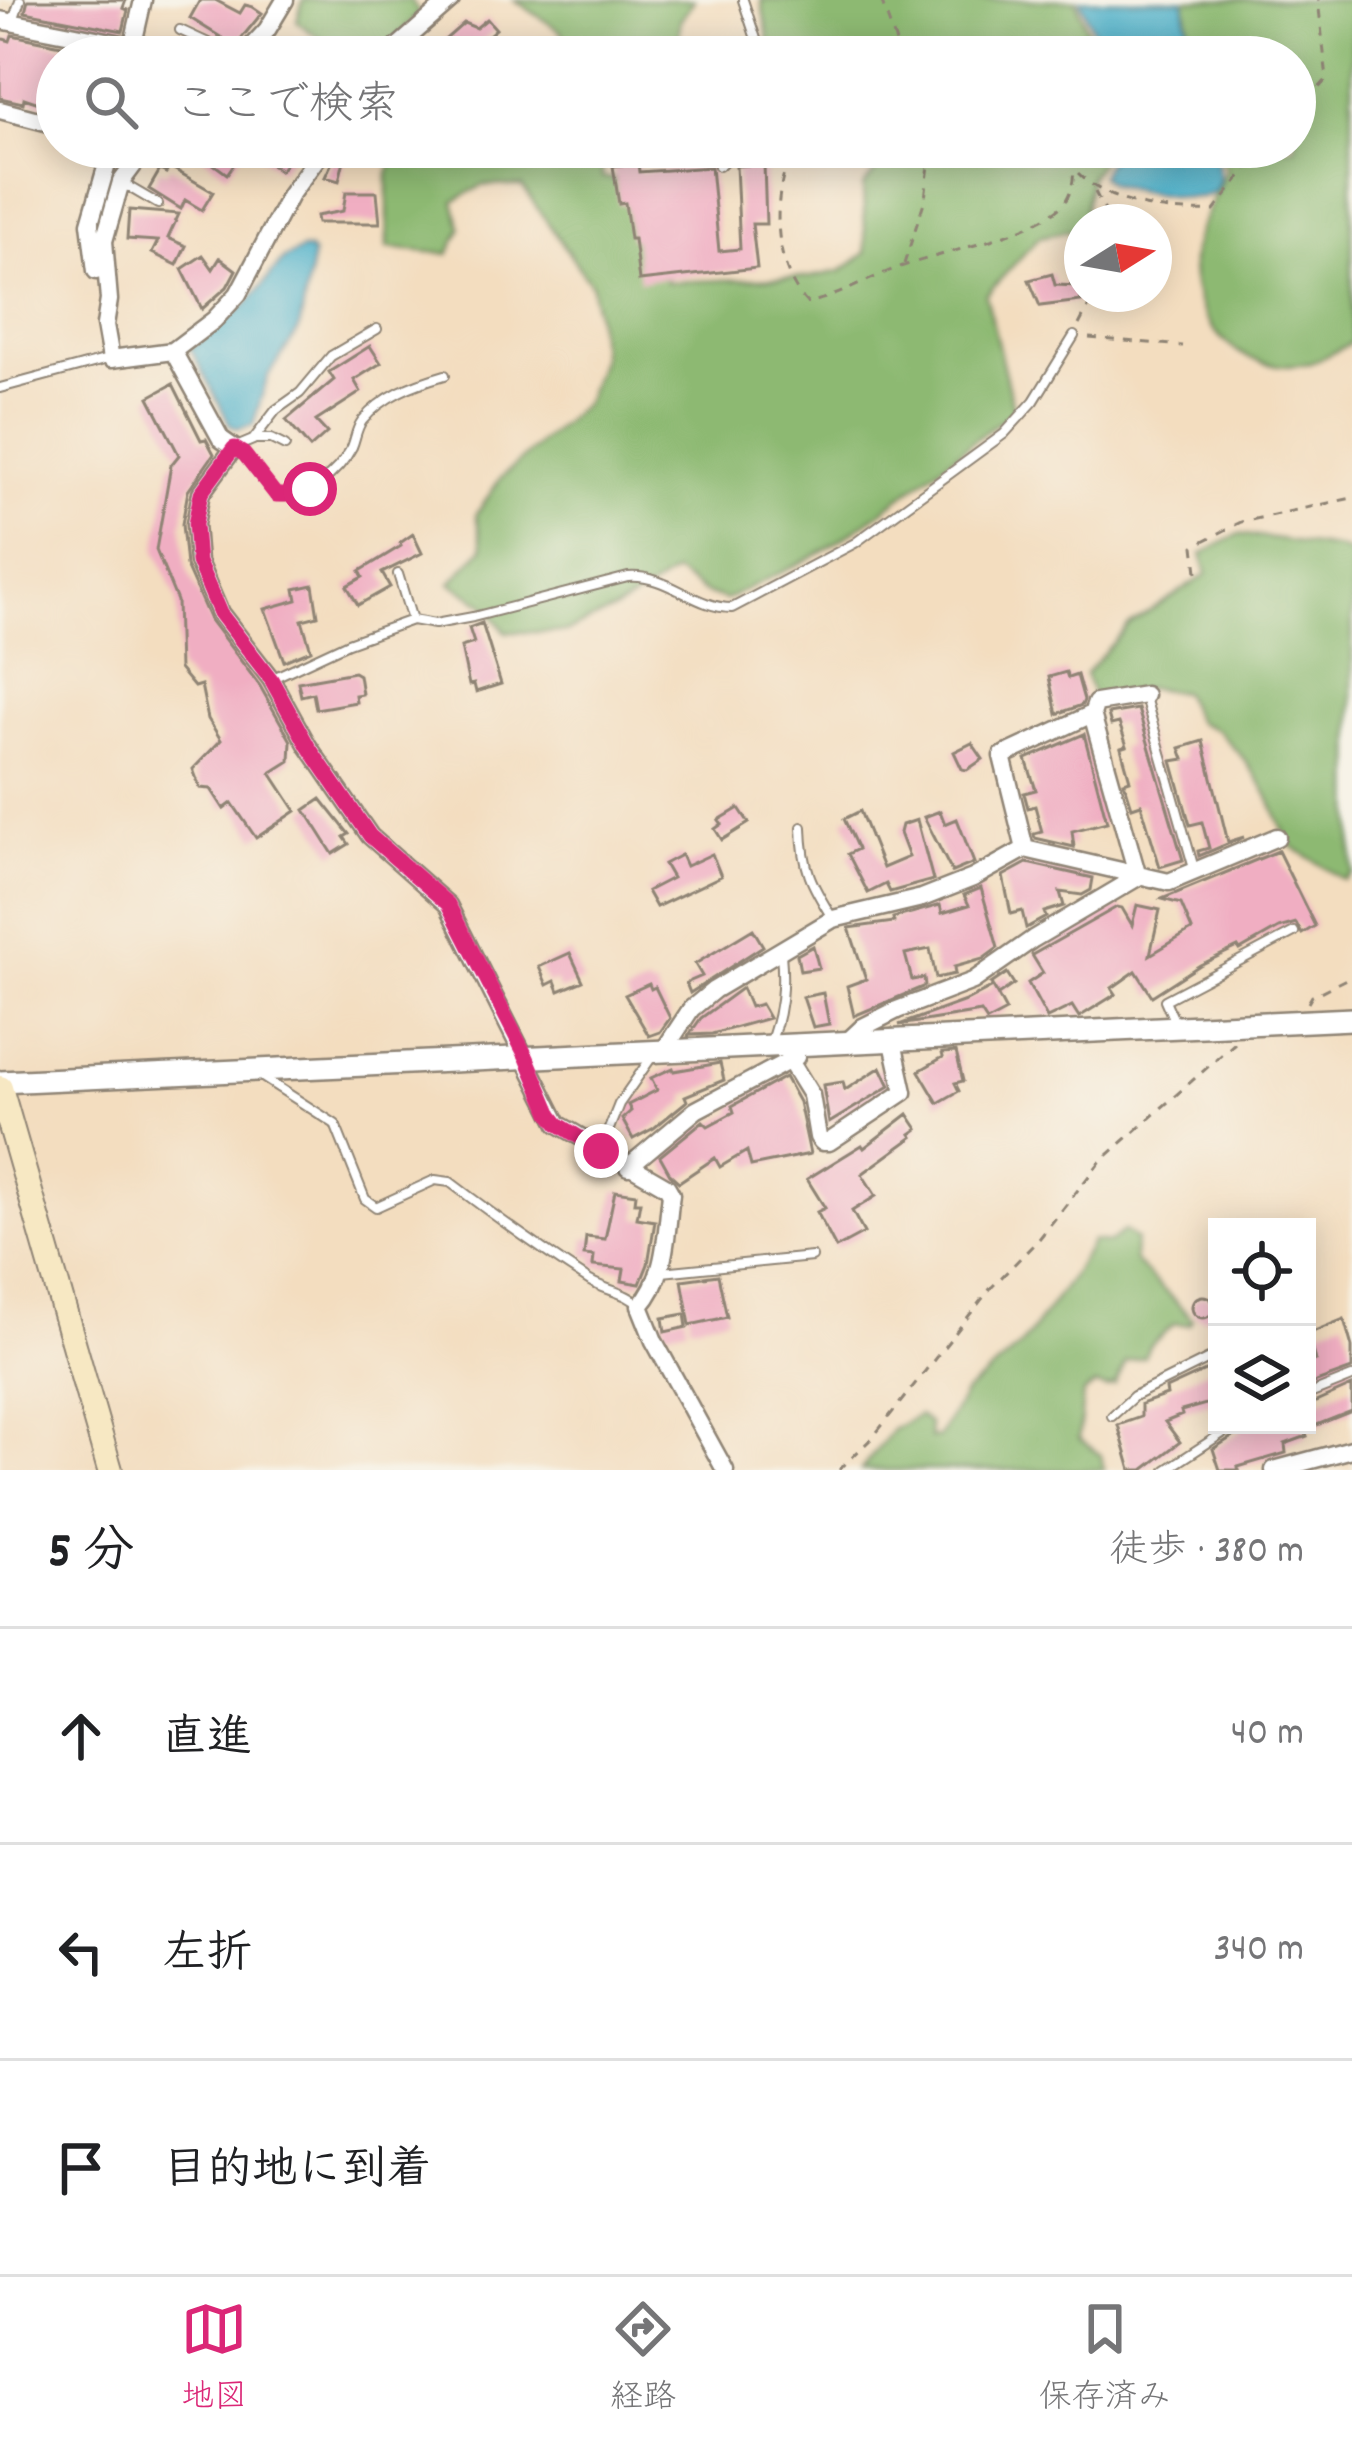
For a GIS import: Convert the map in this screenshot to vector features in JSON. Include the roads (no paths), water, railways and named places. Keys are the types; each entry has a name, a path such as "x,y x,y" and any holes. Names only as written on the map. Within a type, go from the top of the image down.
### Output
{"main road":[{"path":"0,1085 110,1470"}],"street":[{"path":"135,36 143,0"},
{"path":"261,36 285,0"},
{"path":"410,36 451,0"},
{"path":"6,21 68,36"},
{"path":"0,110 36,119"},
{"path":"106,168 90,223 111,359 172,351 214,320 238,294 290,195 310,168"},
{"path":"105,325 110,299 104,241 121,182 131,168"},
{"path":"172,351 221,439 234,448 201,493 195,524 198,562 220,613 271,679 308,746 370,836 448,904 558,1124 668,1187 671,1194 660,1271 640,1306 654,1341 725,1470"},
{"path":"1138,877 1093,714 1096,703 1145,695"},
{"path":"1025,849 1002,755 1093,714"},
{"path":"660,1051 691,1009 832,919 922,898 973,878 1025,849 1169,882 1276,836"},
{"path":"849,1040 897,1010 973,982 1033,939 1138,877"},
{"path":"0,1085 1352,1018"},
{"path":"790,1061 811,1095 818,1137 829,1142 904,1092 892,1038"},
{"path":"628,1168 696,1110 755,1075 790,1061 807,1042"},
{"path":"1274,1470 1352,1449"}],"lane":[{"path":"6,21 20,0"},
{"path":"742,0 755,36"},
{"path":"180,30 193,36"},
{"path":"121,182 158,204"},
{"path":"253,440 331,356 377,329"},
{"path":"271,679 412,620 436,624 580,587 645,576 714,608 732,608 855,543 1004,434 1034,401 1074,336"},
{"path":"0,388 111,359"},
{"path":"234,448 276,495 298,495 337,468 353,446 359,424 388,397 445,375"},
{"path":"234,448 271,439 286,446"},
{"path":"398,574 412,620"},
{"path":"1145,695 1195,872"},
{"path":"802,827 803,863 832,919"},
{"path":"1176,1027 1165,1000 1294,932"},
{"path":"769,1045 784,988 781,949"},
{"path":"601,1151 619,1104 660,1051"},
{"path":"254,1070 335,1124 365,1199 376,1207 435,1180 450,1182 526,1240 609,1292 630,1296 640,1306"},
{"path":"660,1271 812,1257"},
{"path":"1112,1416 1134,1396 1208,1359"},
{"path":"1316,1390 1352,1376"},
{"path":"1166,1470 1221,1434"}],"water":[{"path":"1080,0 1184,0 1189,36 1096,36"},
{"path":"1104,168 1218,168 1219,182 1213,192 1193,198 1109,184 1100,175"},
{"path":"302,250 313,255 299,330 268,376 253,425 237,429 230,425 190,348 247,304 284,259"}]}
